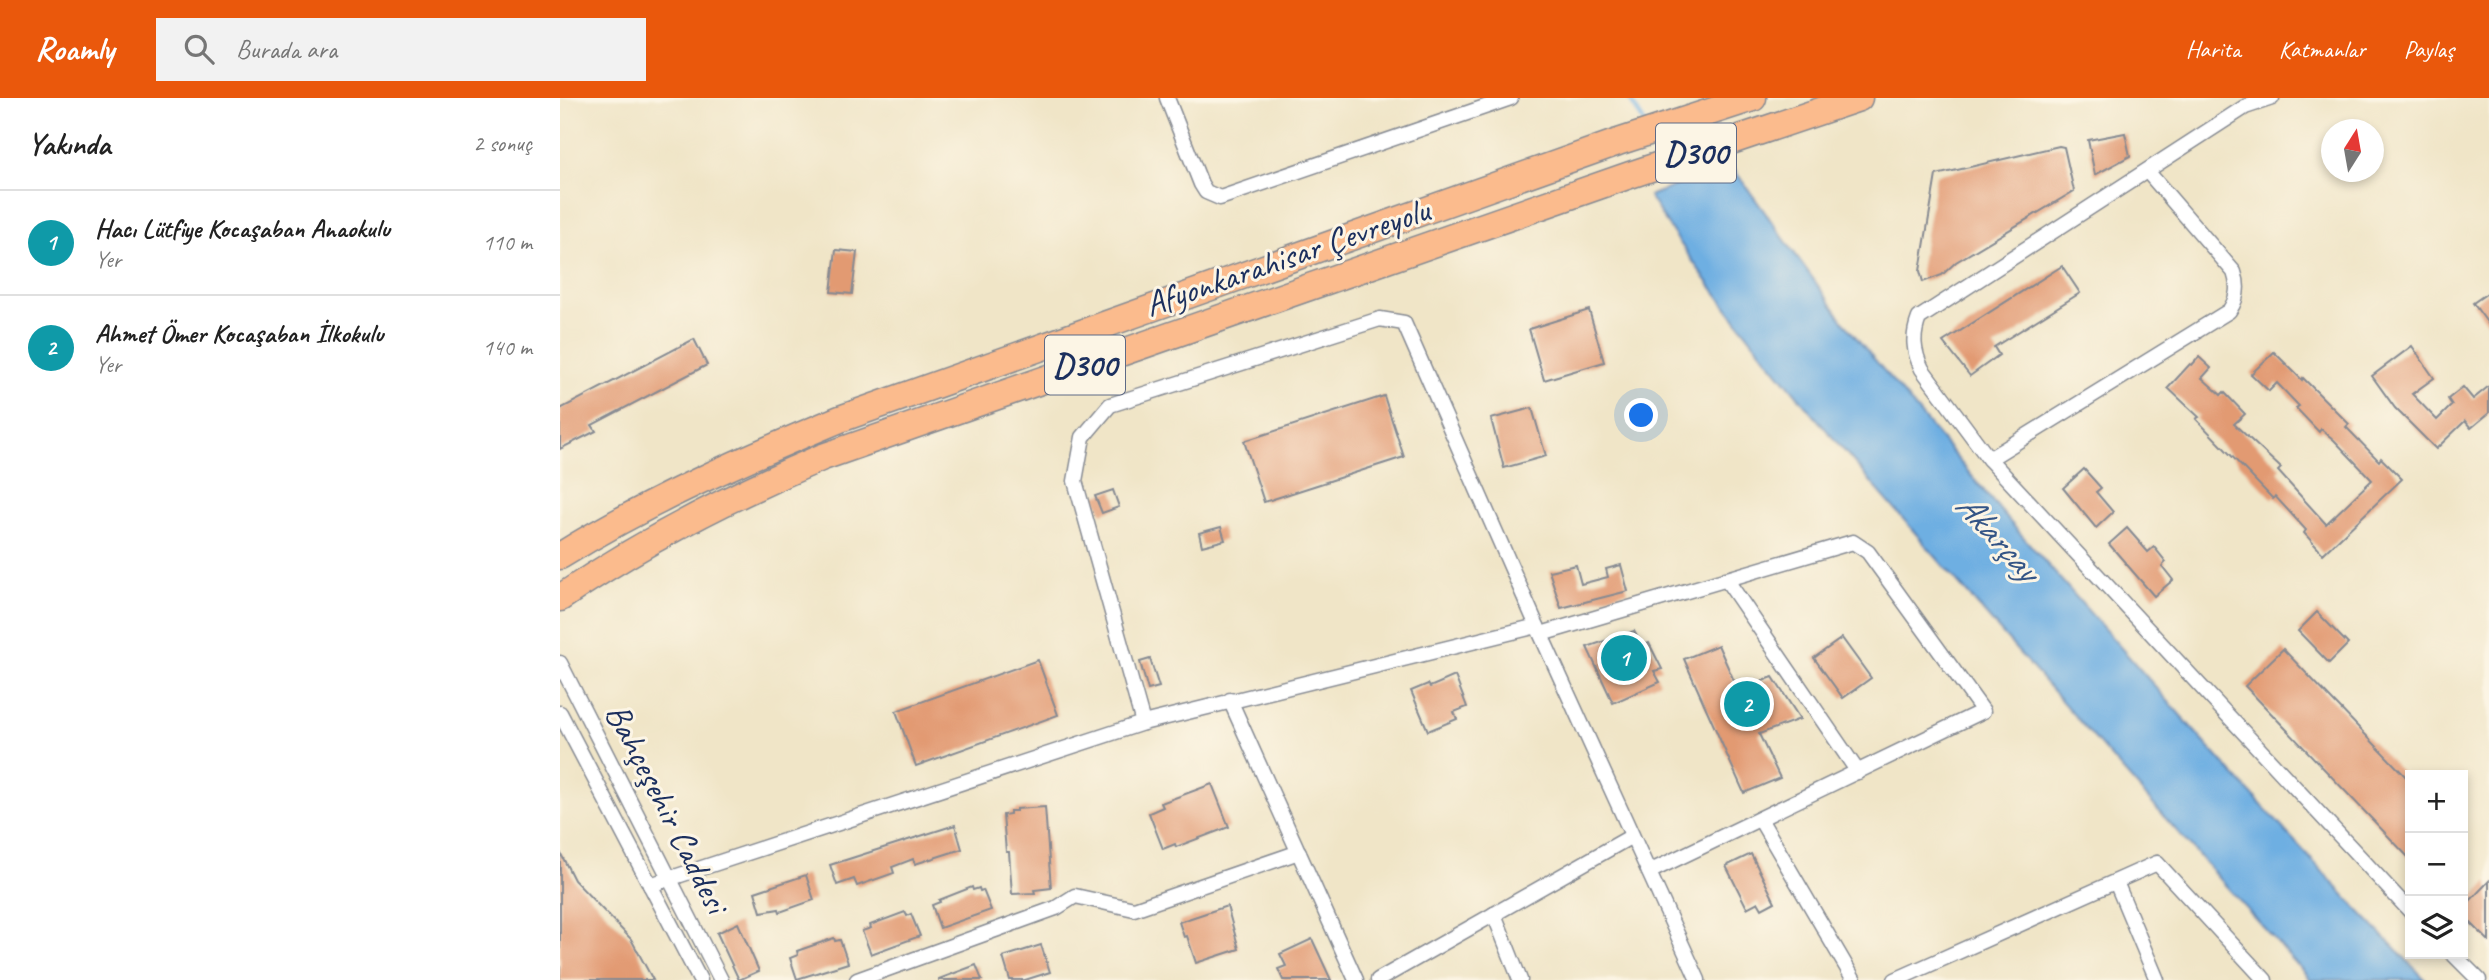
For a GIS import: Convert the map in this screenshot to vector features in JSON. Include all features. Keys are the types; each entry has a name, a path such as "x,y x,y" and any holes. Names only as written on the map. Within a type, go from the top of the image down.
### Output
{"highway":[{"name":"Afyonkarahisar Çevreyolu","path":"560,598 605,567 691,518 779,475 823,457 1630,175 1859,98"},
{"name":"Afyonkarahisar Çevreyolu","path":"560,556 658,500 840,419 1618,142 1751,99"}],"street":[{"path":"1167,98 1201,184 1206,192 1220,198 1511,98"},
{"path":"2272,98 2245,107 1919,318 1914,334 1918,360 1989,459 2405,906"},
{"path":"1989,459 2229,311 2233,305 2237,286 2234,272 2147,170"},
{"path":"1143,723 1075,481 1083,437 1110,405 1380,318 1404,324 1698,980"},
{"path":"650,885 1143,723 1230,700 1539,630 1853,542 1861,546 1983,711 1649,872"},
{"path":"1726,579 1858,772"},
{"name":"Bahçeşehir Caddesi","path":"560,663 721,980"},
{"path":"1230,700 1356,980"},
{"name":"Bahçeşehir Caddesi","path":"560,713 699,980"},
{"path":"1760,819 1854,980"},
{"path":"1378,980 1632,836"},
{"path":"857,980 1056,908 1075,896 1133,909 1299,852"},
{"path":"1895,980 2157,863 2265,980"},
{"path":"2116,882 2157,980"},
{"path":"1494,914 1520,980"},
{"path":"2458,959 2479,980"}],"water":[{"path":"1730,164 1850,330 2010,522 2212,751 2426,980 2311,980 2060,699 1842,448 1741,325 1649,196"}],"building":[{"path":"2125,133 2130,156 2095,175 2088,140"},
{"path":"2064,147 2074,191 1956,262 1942,275 1923,282 1920,271 1936,175"},
{"path":"836,250 857,252 852,294 831,292"},
{"path":"2062,266 2080,293 1994,347 1999,355 1970,376 1943,342"},
{"path":"2489,292 2489,325 2473,303"},
{"path":"1589,310 1604,362 1544,380 1529,329"},
{"path":"694,339 707,365 592,425 596,431 560,449 560,409"},
{"path":"2412,346 2434,378 2412,394 2437,420 2452,405 2448,399 2463,387 2473,399 2489,386 2489,413 2471,428 2465,421 2436,449 2395,408 2372,376"},
{"path":"2274,352 2349,424 2346,427 2379,461 2381,458 2402,479 2323,554 2304,533 2306,530 2275,496 2273,499 2196,419 2199,417 2168,388 2199,357 2211,368 2202,378 2221,395 2224,392 2245,414 2234,424 2281,468 2278,471 2326,524 2372,480 2334,440 2321,429 2319,432 2277,383 2269,391 2251,374"},
{"path":"1384,396 1404,457 1264,502 1244,441"},
{"path":"1532,408 1546,456 1504,468 1491,419"},
{"path":"2084,469 2101,488 2096,492 2113,512 2096,528 2063,488"},
{"path":"1113,490 1119,507 1102,513 1095,496"},
{"path":"1221,527 1225,540 1202,546 1199,533"},
{"path":"2127,528 2148,552 2154,547 2166,562 2162,566 2173,580 2154,596 2109,544"},
{"path":"1576,565 1581,584 1608,577 1606,569 1621,565 1628,591 1561,608 1549,571"},
{"path":"2317,612 2348,644 2329,663 2298,631"},
{"path":"1634,631 1642,646 1649,643 1662,669 1654,671 1660,682 1613,703 1587,647"},
{"path":"1842,638 1871,678 1843,698 1814,658"},
{"path":"1718,645 1738,690 1773,677 1800,719 1759,734 1780,778 1744,793 1684,659"},
{"path":"2283,649 2405,776 2405,854 2245,686"},
{"path":"1150,659 1159,687 1148,690 1140,662"},
{"path":"1038,660 1058,715 916,766 896,711"},
{"path":"1455,676 1467,707 1454,712 1457,719 1428,731 1411,691 1428,684 1430,687"},
{"path":"1212,784 1229,827 1176,847 1175,844 1163,849 1149,813 1163,807 1161,803"},
{"path":"1045,807 1051,888 1034,890 1035,893 1012,894 1003,815 1016,809"},
{"path":"955,825 962,849 915,864 913,859 892,867 894,873 857,886 854,879 837,885 830,865"},
{"path":"560,852 574,880 631,939 653,980 560,980"},
{"path":"1751,854 1775,902 1762,909 1758,902 1747,908 1726,866"},
{"path":"806,875 814,900 780,912 779,909 761,912 755,892"},
{"path":"2489,881 2489,941 2468,920 2468,903"},
{"path":"972,887 973,890 983,890 991,910 940,928 932,905"},
{"path":"1227,906 1239,949 1196,963 1179,922"},
{"path":"905,912 907,916 911,914 920,936 871,954 862,931 871,928 870,925"},
{"path":"738,923 759,971 739,980 717,933"},
{"path":"834,938 835,941 840,940 848,963 797,979 790,958 798,955 797,951"},
{"path":"1312,939 1331,980 1283,980 1278,969 1286,966 1280,954"},
{"path":"1041,945 1050,972 1025,980 1010,980 1003,957"},
{"path":"976,965 982,980 939,980 939,979"}],"waterway":[{"name":"Akarçay","path":"1629,98 1645,124"},
{"name":"Akarçay","path":"1675,170 1685,186"}],"place":[{"name":"Hacı Lütfiye Kocaşaban Anaokulu","path":"1624,658"},
{"name":"Ahmet Ömer Kocaşaban İlkokulu","path":"1747,704"}]}
